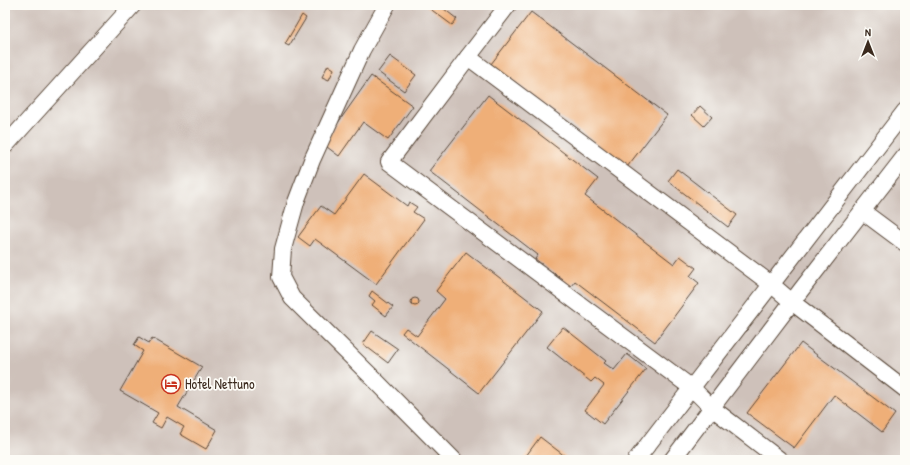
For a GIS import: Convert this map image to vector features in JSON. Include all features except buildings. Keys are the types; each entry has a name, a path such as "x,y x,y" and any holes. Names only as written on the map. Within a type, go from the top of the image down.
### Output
{"lane":[{"path":"5,144 6,145 133,5"},
{"path":"387,5 362,50 312,160 296,202 283,249 281,277 292,298 454,460"},
{"path":"508,5 389,162 692,388 712,408 780,460"},
{"path":"468,57 771,284 792,302 905,389"},
{"path":"636,460 905,111"},
{"path":"672,460 905,156"},
{"path":"862,211 905,244"}],"shaded area":[{"path":"5,5 905,5 905,460 5,460"}],"place":[{"name":"Hotel Nettuno","path":"171,384"}]}
